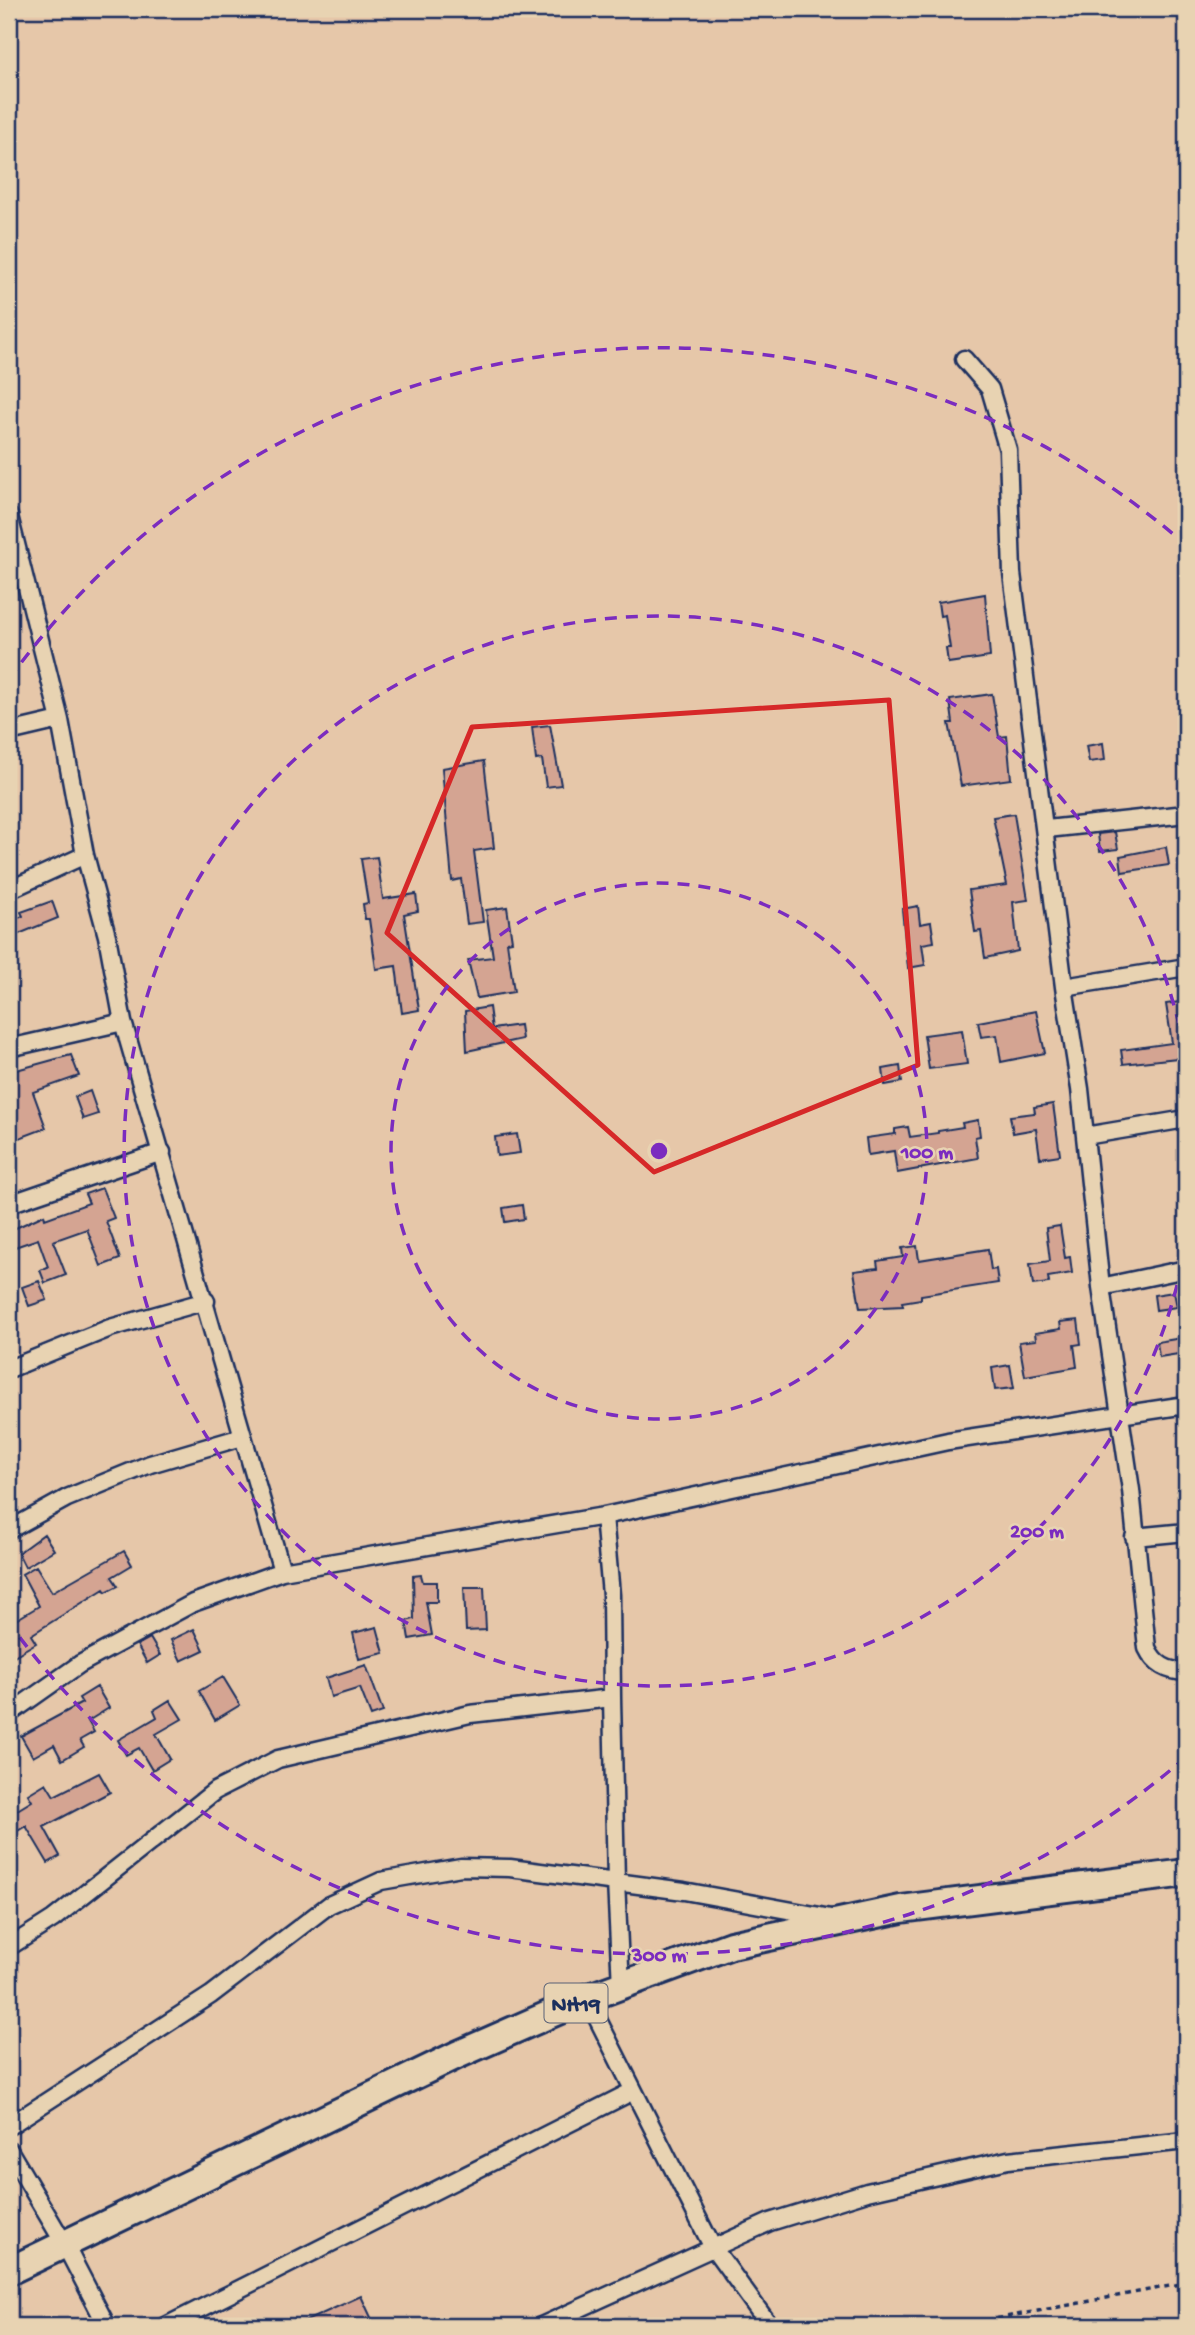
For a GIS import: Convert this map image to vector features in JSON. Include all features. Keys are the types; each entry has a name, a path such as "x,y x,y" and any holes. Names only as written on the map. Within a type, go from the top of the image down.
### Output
{"highway":[{"name":"NH19","path":"9,2271 457,2055 587,1998 731,1945 901,1909 1186,1873"}],"street":[{"path":"964,359 990,389 1008,450 1012,573 1047,829 1101,1287 1121,1414 1147,1648 1152,1659 1161,1667 1186,1672"},
{"path":"9,516 60,720 85,855 107,936 123,1022 206,1301 242,1437 282,1571"},
{"path":"9,732 60,720"},
{"path":"1047,829 1186,814"},
{"path":"9,890 85,855"},
{"path":"1064,987 1186,967"},
{"path":"9,1048 123,1022"},
{"path":"1085,1136 1186,1119"},
{"path":"9,1205 162,1152"},
{"path":"1101,1287 1186,1269"},
{"path":"9,1369 110,1328 206,1301"},
{"path":"9,1714 80,1664 192,1603 282,1571 604,1516 948,1441 1186,1405"},
{"path":"9,1530 67,1498 150,1464 242,1437"},
{"path":"604,1516 611,1595 616,1882 621,1986"},
{"path":"1134,1537 1186,1532"},
{"path":"9,1948 53,1919 215,1791 278,1759 355,1738 470,1714 612,1698"},
{"path":"9,2126 211,1995 329,1905 381,1881 461,1867 510,1868 684,1891 839,1920"},
{"path":"587,1998 712,2246 769,2326"},
{"path":"166,2326 634,2091"},
{"path":"541,2326 712,2246 770,2222 867,2192 995,2162 1186,2141"},
{"path":"9,2150 65,2245 107,2326"}],"path":[{"path":"958,2326 1186,2283"}],"highlighted area":[{"path":"889,700 918,1065 654,1172 387,933 472,727"}],"building":[{"path":"985,594 990,657 948,663 946,648 950,648 945,615 940,616 938,602"},
{"path":"992,694 999,737 1007,736 1011,779 961,786 949,723 953,723 950,700"},
{"path":"550,725 561,785 546,787 542,759 536,760 532,727"},
{"path":"1103,743 1105,760 1089,762 1086,746"},
{"path":"484,761 494,848 474,851 483,922 467,924 461,879 452,881 442,768"},
{"path":"1014,814 1028,900 1013,902 1018,951 985,958 981,931 975,932 969,890 1007,885 993,817"},
{"path":"1115,832 1118,849 1100,851 1098,834"},
{"path":"1166,847 1169,865 1122,872 1120,856"},
{"path":"377,857 383,899 416,894 418,911 404,914 419,1010 402,1013 396,966 376,969 369,919 365,919 363,904 368,903 361,859"},
{"path":"52,901 58,918 9,938 9,922 23,916 21,912"},
{"path":"918,906 920,924 931,922 934,942 922,944 925,965 908,968 902,909"},
{"path":"507,907 512,941 507,942 514,992 477,998 468,960 493,957 486,910"},
{"path":"1186,1001 1186,1057 1123,1064 1121,1050 1172,1043 1166,1004"},
{"path":"489,1007 492,1029 520,1025 522,1039 467,1051 465,1011"},
{"path":"1036,1011 1045,1053 1001,1062 997,1035 981,1037 978,1022"},
{"path":"962,1030 967,1064 929,1069 924,1035"},
{"path":"71,1055 79,1076 33,1092 46,1128 9,1142 9,1072"},
{"path":"900,1066 902,1082 885,1085 883,1069"},
{"path":"90,1091 98,1114 83,1119 75,1097"},
{"path":"1053,1104 1060,1155 1040,1158 1036,1129 1013,1133 1010,1116 1035,1113 1034,1107"},
{"path":"978,1120 980,1136 975,1137 978,1158 897,1173 894,1151 868,1155 866,1138 895,1134 895,1129 908,1127 910,1137 938,1133"},
{"path":"517,1134 520,1153 497,1156 495,1137"},
{"path":"102,1188 114,1218 106,1221 120,1259 101,1266 87,1229 53,1241 66,1275 45,1283 40,1270 48,1267 38,1239 9,1249 9,1231 44,1215 45,1219 89,1203 85,1194"},
{"path":"522,1205 524,1219 505,1222 503,1208"},
{"path":"1060,1226 1065,1258 1070,1257 1072,1273 1048,1277 1049,1283 1033,1285 1030,1264 1050,1261 1046,1228"},
{"path":"917,1246 919,1260 988,1249 991,1270 996,1269 998,1283 921,1295 921,1299 902,1302 903,1306 860,1308 854,1271 878,1268 877,1261 903,1257 902,1248"},
{"path":"39,1281 47,1300 29,1306 22,1287"},
{"path":"1174,1292 1177,1307 1156,1310 1154,1295"},
{"path":"1078,1320 1081,1344 1074,1345 1077,1367 1025,1376 1019,1342 1036,1340 1035,1333 1061,1329 1060,1322"},
{"path":"1182,1338 1185,1353 1159,1357 1157,1342"},
{"path":"1010,1365 1014,1388 995,1390 992,1368"},
{"path":"44,1534 54,1550 25,1567 18,1553"},
{"path":"124,1551 132,1565 112,1577 118,1586 106,1592 104,1589 31,1635 36,1643 9,1659 9,1624 39,1606 22,1574 36,1566 52,1592"},
{"path":"421,1575 423,1582 437,1582 437,1602 426,1602 432,1635 409,1639 406,1621 414,1619 413,1576"},
{"path":"464,1587 484,1587 486,1630 466,1631"},
{"path":"377,1627 384,1653 359,1659 353,1633"},
{"path":"194,1629 204,1650 181,1661 171,1640"},
{"path":"150,1638 160,1655 147,1663 137,1645"},
{"path":"366,1665 383,1712 371,1716 360,1688 331,1697 326,1678"},
{"path":"223,1677 240,1705 215,1720 199,1691"},
{"path":"97,1687 109,1708 88,1721 94,1732 80,1740 84,1747 62,1760 54,1745 33,1757 21,1736 82,1703 79,1698"},
{"path":"170,1700 182,1719 156,1734 170,1759 152,1770 139,1748 126,1755 118,1740 157,1717 154,1710"},
{"path":"99,1773 110,1792 44,1827 60,1856 48,1863 26,1826 9,1836 9,1815 32,1801 28,1794 46,1783 54,1796"},
{"path":"361,2296 375,2326 295,2326"}]}
